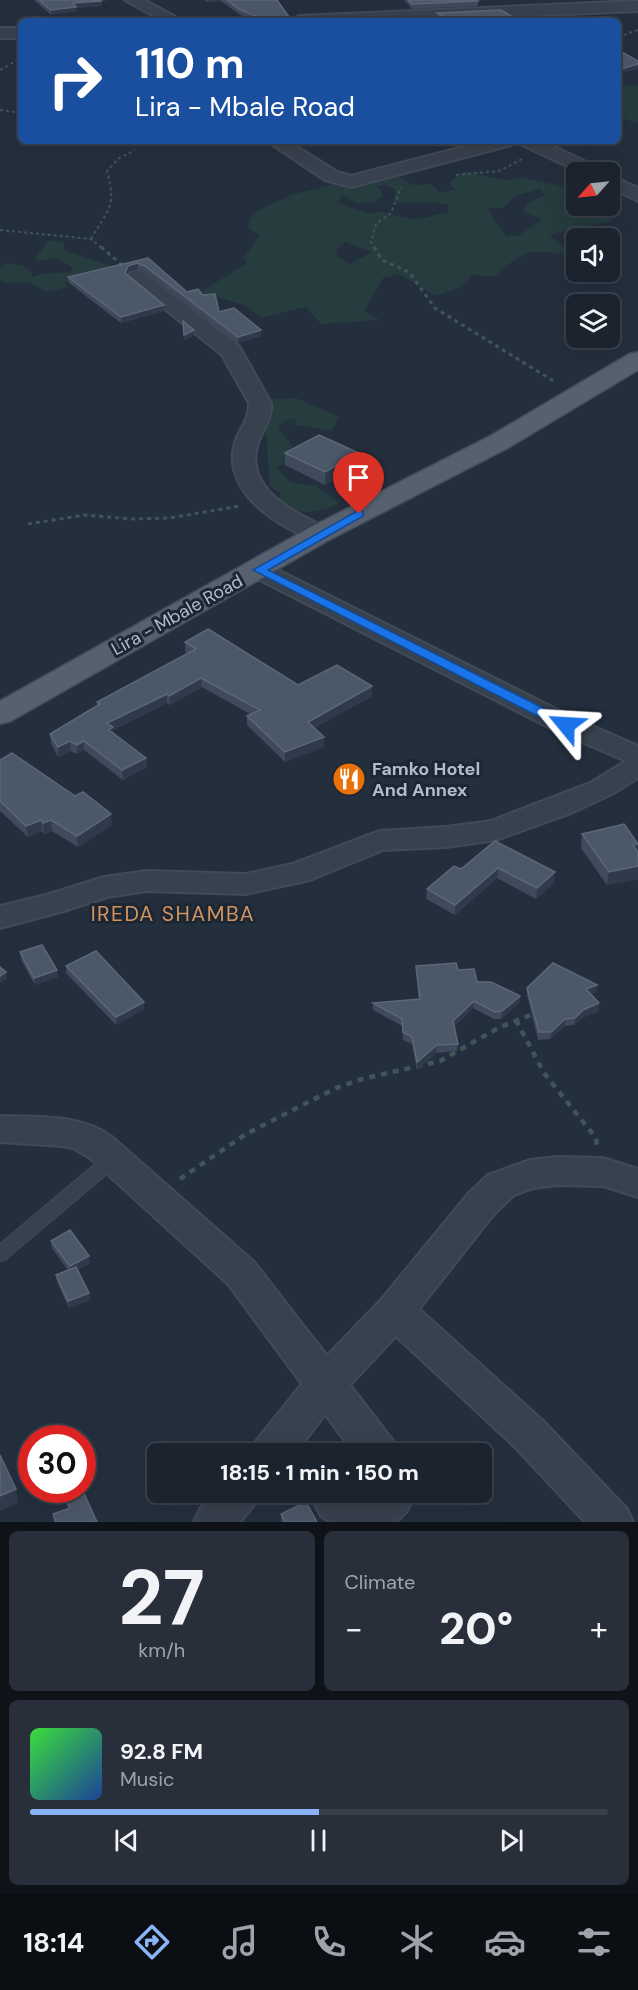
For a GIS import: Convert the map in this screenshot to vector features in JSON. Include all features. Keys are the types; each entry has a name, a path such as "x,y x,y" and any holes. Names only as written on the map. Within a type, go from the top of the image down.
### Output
{"main road":[{"name":"Lira - Mbale Road","path":"0,714 259,570 319,534 499,442 636,363"}],"street":[{"path":"132,0 169,18"},
{"path":"526,0 543,10"},
{"path":"366,18 638,6"},
{"path":"0,33 18,33"},
{"path":"281,144 331,176 351,182 495,144"},
{"path":"534,144 572,162"},
{"path":"620,186 638,195"},
{"path":"137,277 235,356 260,403 261,411 246,444 244,466 249,481 276,511 319,534"},
{"path":"259,570 566,725 638,756"},
{"path":"0,917 52,904 104,887 147,880 234,885 261,882 299,873 379,841 446,837 503,828 561,807 602,788 638,766"},
{"path":"0,1129 57,1132 82,1138 93,1142 114,1158 241,1273 370,1443"},
{"path":"279,1443 325,1385 395,1311 481,1204 501,1185 543,1172 603,1172 638,1183"},
{"path":"395,1311 528,1434 612,1522"},
{"path":"215,1522 230,1503"},
{"path":"336,1503 358,1517 375,1514 390,1503"}],"lane":[{"path":"0,1254 114,1158"}],"path":[{"path":"621,36 638,30"},
{"path":"621,52 638,62"},
{"path":"0,70 18,60"},
{"path":"0,110 18,113"},
{"path":"449,175 489,174 513,168 524,157 544,149"},
{"path":"91,239 112,202 113,193 107,171 118,159 135,150"},
{"path":"403,184 391,213 376,224 371,242 382,260 409,272 435,308 577,395"},
{"path":"0,230 91,239 137,277"},
{"path":"28,524 85,514 141,519 170,518 238,506 260,506 276,511"},
{"path":"157,1195 246,1134 336,1088 362,1079 440,1061 516,1020 531,1016"},
{"path":"516,1020 544,1073 596,1138 603,1172"}],"green space":[{"path":"621,84 638,86 638,123 621,119"},
{"path":"388,171 413,185 431,184 440,193 455,190 449,183 463,172 504,180 522,178 562,186 566,192 566,216 618,216 610,221 580,228 566,228 566,231 550,235 566,249 566,253 527,254 515,260 494,277 472,275 461,287 435,296 400,274 383,278 364,311 380,320 321,324 306,307 261,318 244,305 201,292 247,263 243,258 260,236 248,227 253,213 291,195","holes":["386,185 396,190 394,202 428,202 448,205 448,212 415,220 381,212 368,213 338,203 342,194 357,204 373,202 384,196 377,186","540,189 545,195 528,203 522,211 542,220 519,235 507,237 495,222 488,208 503,208 515,196","345,242 372,252 350,264 337,257 336,250"]},
{"path":"49,240 64,243 64,250 108,265 109,268 65,282 67,287 47,292 30,282 5,283 0,279 0,269 7,263 22,265 32,273 31,277 71,272 72,267 56,258 38,261 35,258"},
{"path":"296,398 339,417 332,431 295,425 296,419 286,420 278,427 298,454 277,468 290,482 317,486 339,503 318,511 294,511 279,506 280,493 270,486 265,420 270,399"},
{"path":"326,439 377,464 379,483 357,492 352,474 362,465 318,445"}],"building":[{"path":"39,0 101,1 73,3 76,7 51,10"},
{"path":"227,0 277,0 290,18 260,18 239,9"},
{"path":"408,0 476,0 478,1 412,4"},
{"path":"501,10 514,18 446,18 437,13"},
{"path":"621,52 638,61 638,64 621,69"},
{"path":"148,258 187,292 198,289 203,295 215,294 219,312 234,308 261,330 238,337 145,266 137,263 128,266 125,273 164,305 121,317 68,277"},
{"path":"183,321 194,330 184,335"},
{"path":"319,435 359,453 325,472 285,453"},
{"path":"208,629 298,685 337,665 372,686 308,722 324,737 285,752 247,716 260,710 201,678 169,696 167,694 107,723 113,727 109,730 146,758 122,770 84,741 77,745 70,741 58,747 50,734 100,704 97,702 196,649 185,642"},
{"path":"12,753 75,796 83,792 111,814 77,836 51,820 43,823 41,820 26,826 0,801 0,760"},
{"path":"624,824 638,844 633,845 638,852 638,866 609,872 582,834"},
{"path":"495,841 555,872 537,888 498,868 455,905 427,889 454,866 461,869"},
{"path":"42,945 57,970 34,978 20,952"},
{"path":"96,951 144,1002 116,1017 66,966"},
{"path":"456,963 458,970 474,969 477,982 491,982 520,996 502,1011 495,1012 474,1001 453,1021 458,1044 437,1045 417,1062 412,1037 403,1032 402,1019 373,1003 420,999 416,966"},
{"path":"553,963 597,985 586,989 599,1003 583,1010 575,1018 565,1019 551,1032 539,1032 527,988"},
{"path":"0,967 6,972 0,976"},
{"path":"70,1230 89,1256 70,1266 51,1241"},
{"path":"76,1267 89,1293 68,1301 56,1275"},
{"path":"0,1455 16,1489 0,1496"},
{"path":"68,1503 88,1503 97,1522 56,1522 53,1514 70,1508"},
{"path":"307,1503 317,1522 285,1522 281,1514"}],"place":[{"name":"Famko Hotel And Annex","path":"349,779"}],"district":[{"name":"IREDA SHAMBA","path":"173,914"}],"route":[{"path":"359,514 319,534 259,570 566,725"}]}
